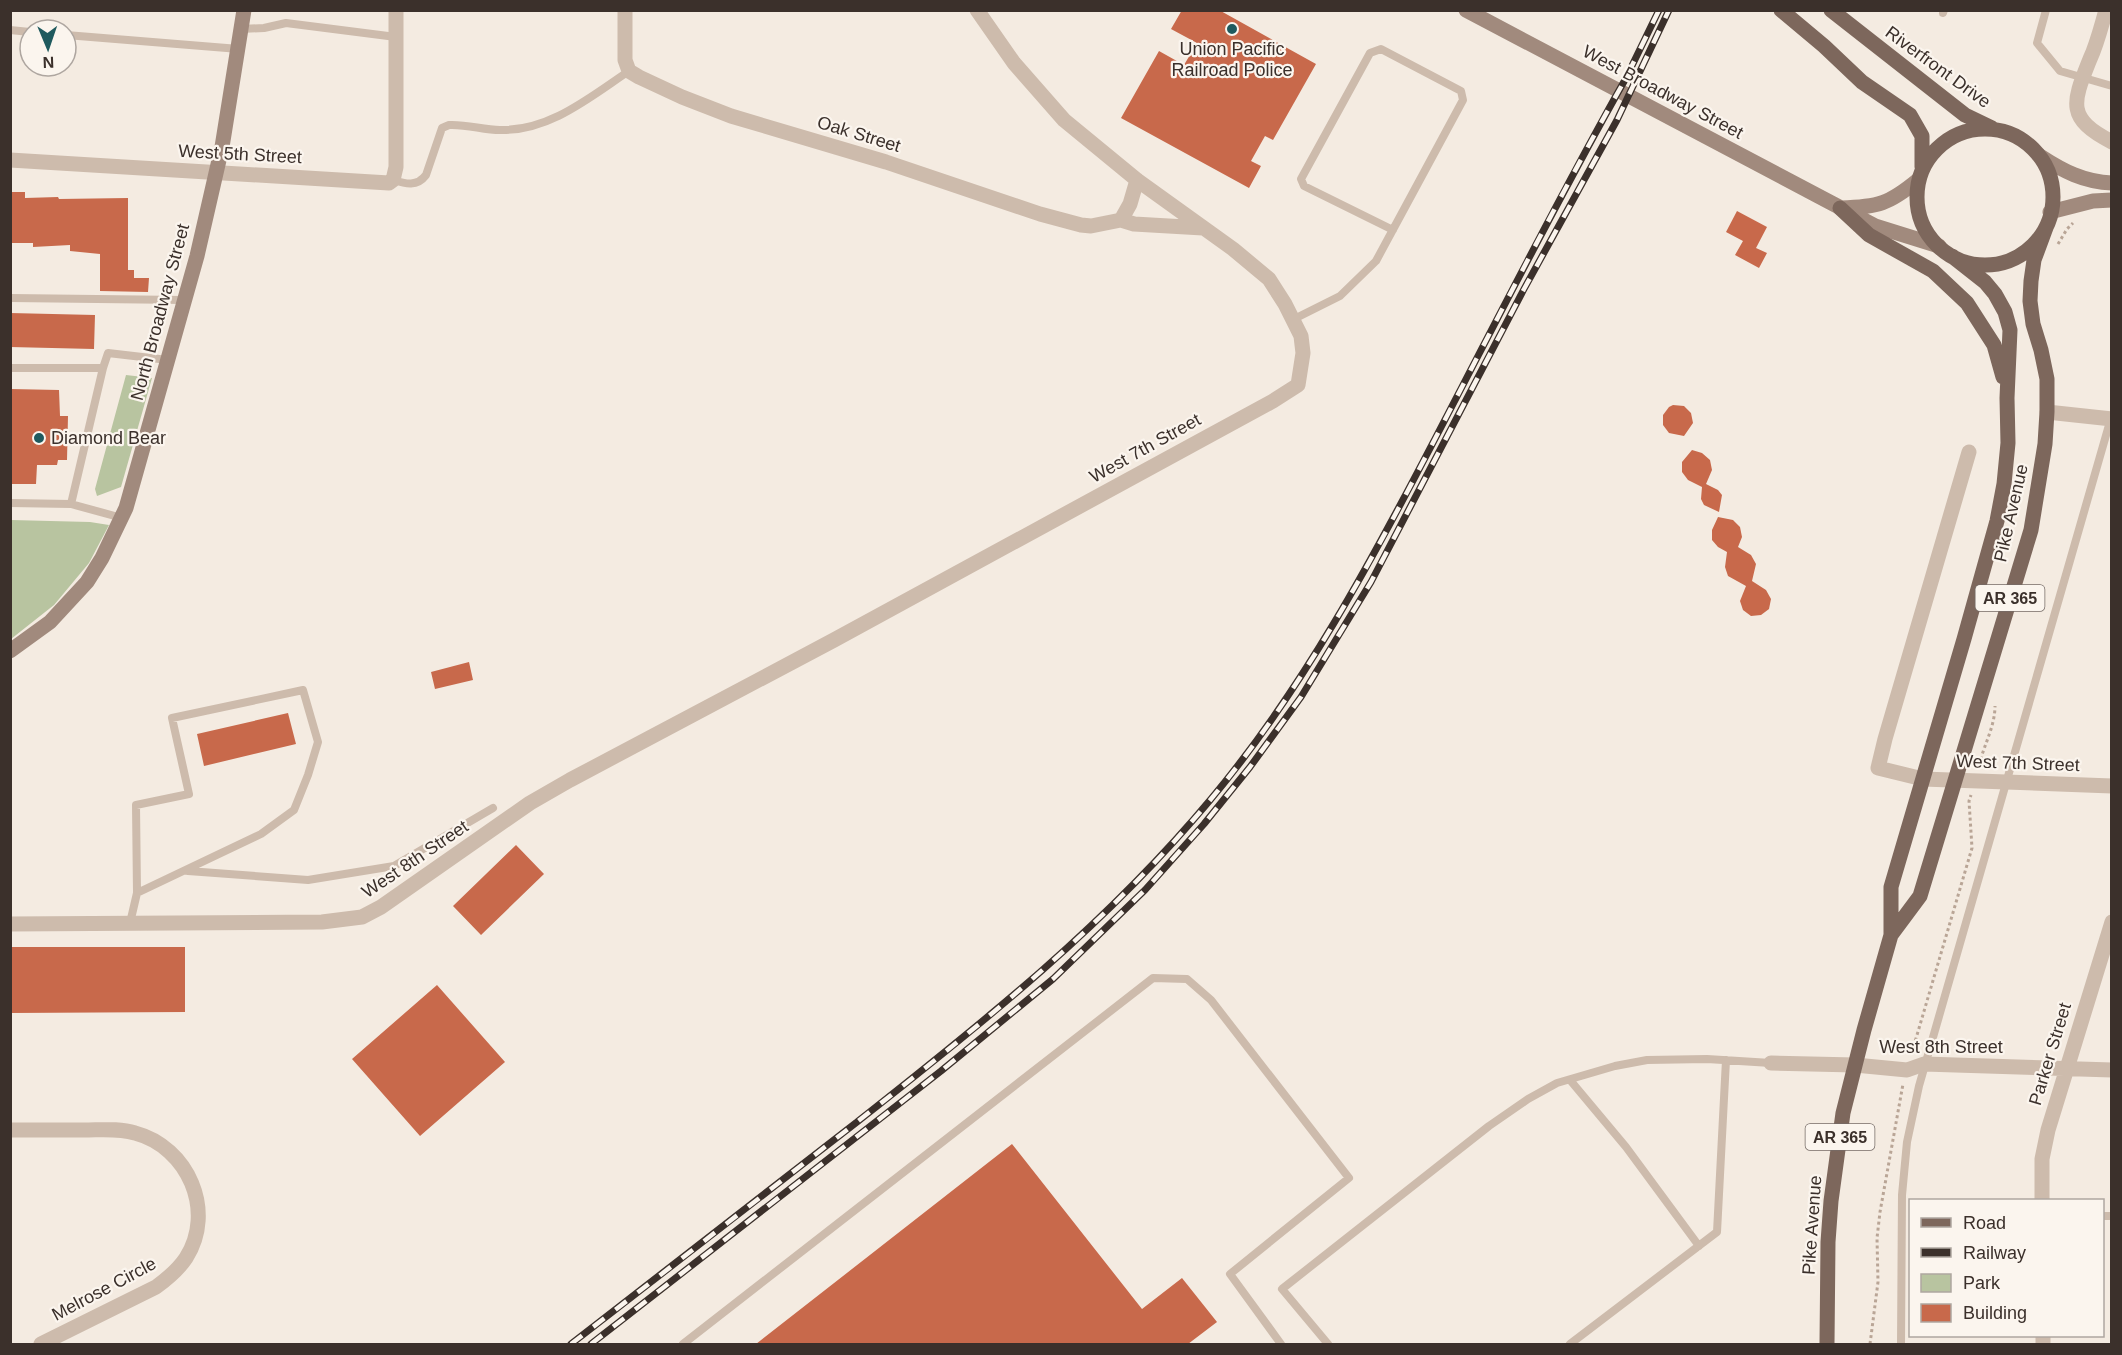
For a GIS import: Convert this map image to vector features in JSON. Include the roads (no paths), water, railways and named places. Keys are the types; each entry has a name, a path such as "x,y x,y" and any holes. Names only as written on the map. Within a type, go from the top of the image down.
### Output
{"main road":[{"name":"North Broadway Street","path":"10,651 50,622 76,594 102,558 122,518 135,481 168,360 216,172 244,10"},
{"name":"West Broadway Street","path":"1466,10 1881,229 1939,246"},
{"path":"1781,10 1862,82 1910,116 1922,136 1920,174 1923,219 1928,233 1952,256 1977,264 2002,263 2018,257 2029,249 2049,219 2092,201 2112,200"},
{"name":"Riverfront Drive","path":"1831,10 1965,115 1995,129"},
{"name":"AR 365","path":"1840,208 1863,208 1892,200 1920,174 1940,147 1961,133 1978,129 1995,129 2027,142 2040,156 2048,170 2051,186 2049,219"},
{"path":"2040,156 2063,171 2083,179 2112,183"},
{"name":"AR 365","path":"1840,208 1869,235 1933,271 1967,303 1995,345 2007,398"},
{"name":"Pike Avenue","path":"1891,934 1920,896 2031,530 2045,444 2047,412 2046,379 2030,301 2034,260 2049,219"},
{"name":"Pike Avenue","path":"1827,1344 1828,1242 1843,1113 1891,934 1891,887 1997,521 2004,484 2008,443 2010,330 2005,312 1995,294 1985,282 1952,256"}],"street":[{"path":"393,180 396,167 396,10"},
{"path":"624,10 625,60 629,71"},
{"path":"977,10 1014,63 1064,120 1137,180 1130,204 1121,220"},
{"path":"2106,10 2076,97 2079,114 2084,124 2096,134 2112,142"},
{"name":"Oak Street","path":"629,71 682,97 731,116 886,162 1040,214 1081,225 1107,224 1121,220 1134,224 1203,228"},
{"name":"West 5th Street","path":"10,160 389,183 393,180"},
{"name":"West 7th Street","path":"764,677 1273,401 1298,385 1303,343 1294,319 1269,279 1137,180"},
{"path":"2047,412 2111,418"},
{"name":"West 7th Street","path":"1969,452 1878,768 1923,779 2112,786"},
{"name":"West 8th Street","path":"10,924 322,922 363,917 550,791 764,677"},
{"name":"Parker Street","path":"2042,1199 2042,1159 2048,1130 2065,1068 2111,924"},
{"name":"West 8th Street","path":"1772,1063 1855,1065 1907,1070 1924,1064 2112,1070"},
{"name":"Melrose Circle","path":"10,1130 110,1130 143,1135 159,1144 177,1160 190,1179 197,1198 198,1214 192,1246 173,1274 156,1287 41,1344"}],"lane":[{"path":"2046,10 2037,43 2060,71 2112,86"},
{"path":"241,29 264,28 286,23 396,37"},
{"path":"78,36 238,49"},
{"path":"1294,319 1340,296 1376,261 1393,230 1462,100 1461,92 1381,49 1370,53 1301,179 1304,186 1393,230"},
{"path":"393,180 408,184 422,180 426,175 442,129 449,124 500,130 524,128 547,122 573,108 629,71"},
{"path":"10,298 184,300"},
{"path":"71,504 108,353 168,360"},
{"path":"10,368 103,368"},
{"path":"1901,1344 1904,1167 1907,1142 1924,1064 2111,418"},
{"path":"10,503 71,504 122,518"},
{"path":"130,923 137,893 136,805 189,794 172,718 303,690 318,742 294,810 261,834 137,893"},
{"path":"185,870 308,880 394,866 493,808"},
{"path":"683,1344 1153,978 1187,979 1210,1000 1349,1178 1230,1274 1281,1344"},
{"path":"1328,1344 1282,1289 1489,1126 1528,1099 1557,1083 1615,1066 1647,1060 1726,1060 1772,1063"},
{"path":"1570,1344 1717,1232 1726,1060"},
{"path":"1570,1080 1626,1147 1700,1246"}],"railway":[{"path":"571,1344 857,1122 1043,970 1130,888 1211,799 1276,714 1361,577 1626,78 1659,10"},
{"path":"591,1344 941,1071 1053,979 1145,890 1204,824 1250,767 1301,697 1371,582 1524,289 1617,120 1669,10"}],"place":[{"name":"Union Pacific Railroad Police","path":"1232,29"},
{"name":"Diamond Bear","path":"39,438"}]}
